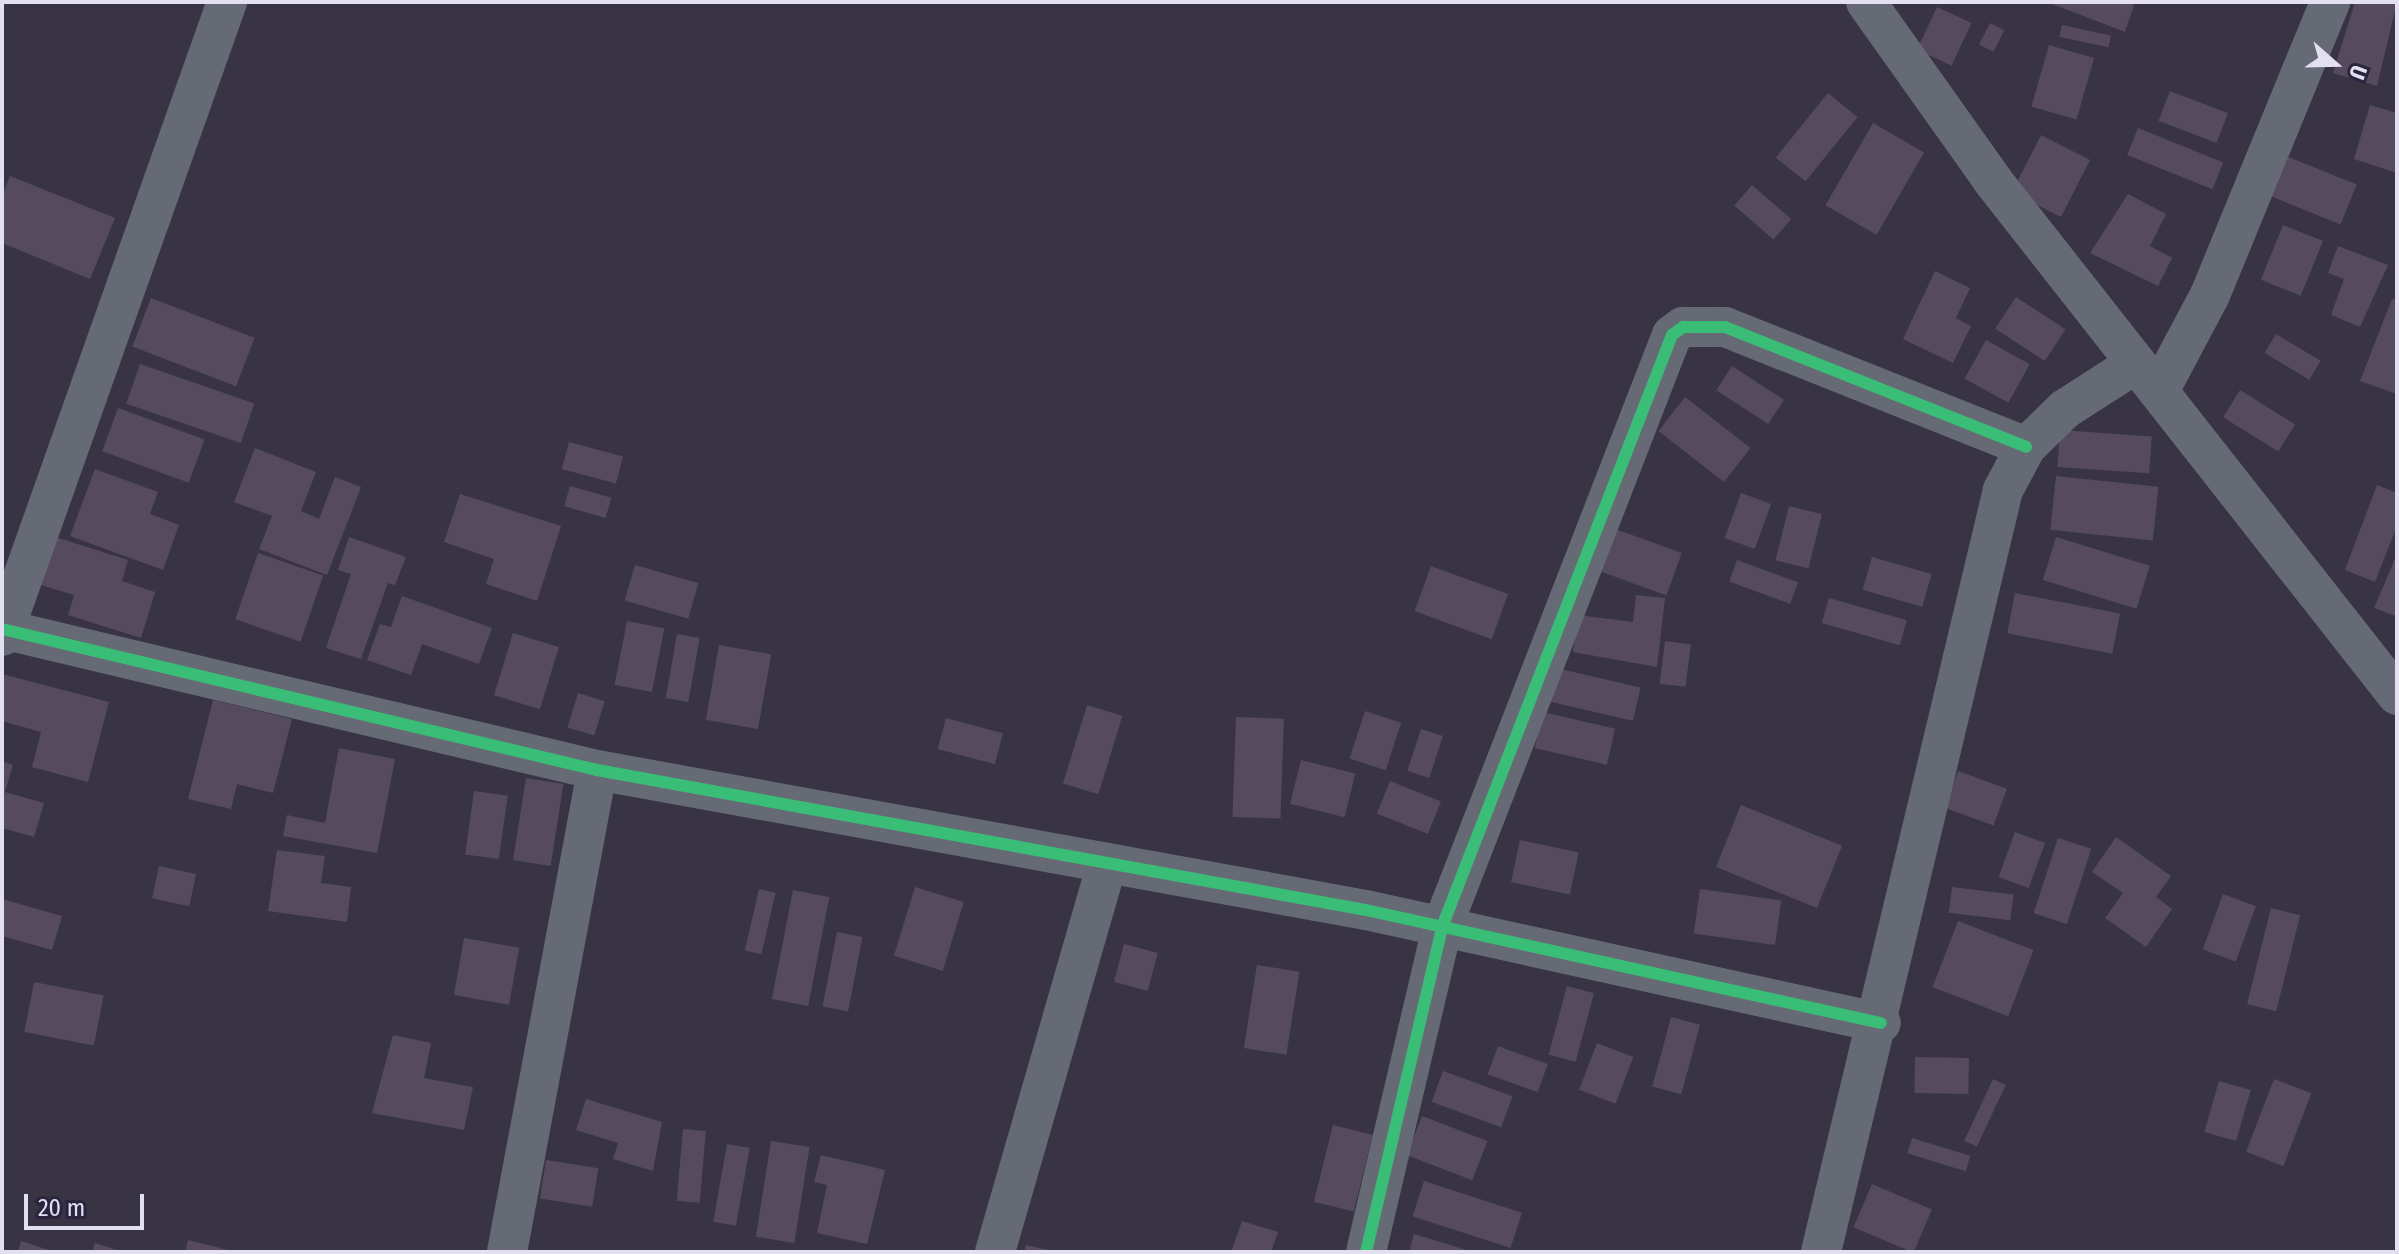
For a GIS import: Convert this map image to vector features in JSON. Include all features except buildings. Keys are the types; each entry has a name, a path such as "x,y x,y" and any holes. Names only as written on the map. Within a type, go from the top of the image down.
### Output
{"street":[{"path":"227,2 3,632 597,770 1442,927 1881,1023"},
{"path":"1866,2 2148,376 2397,695"},
{"path":"1821,1252 1881,1023 1969,614 2003,490 2026,447 2065,409 2148,376 2210,295 2330,2"},
{"path":"1366,1252 1442,927 1672,335 1683,327 1725,327 2026,447"},
{"path":"507,1252 597,770"},
{"path":"995,1252 1107,863"}],"cycle path":[{"path":"1366,1252 1442,927 1672,335 1683,327 1725,327 2026,447"},
{"path":"2,629 597,770 1366,910 1881,1023"}]}
